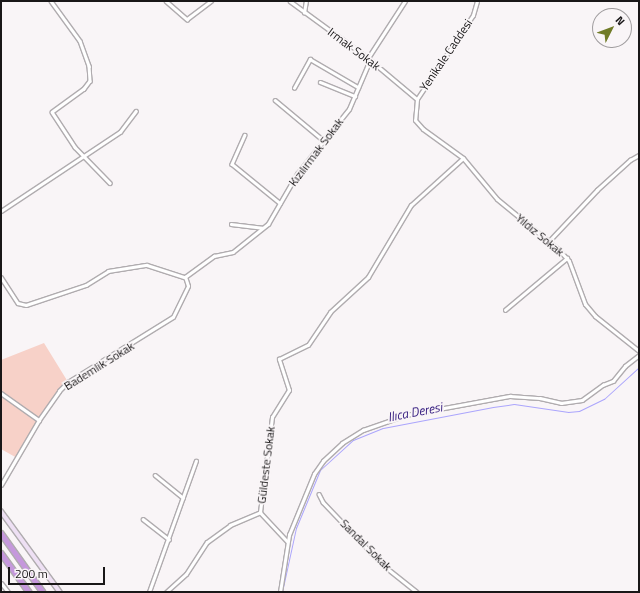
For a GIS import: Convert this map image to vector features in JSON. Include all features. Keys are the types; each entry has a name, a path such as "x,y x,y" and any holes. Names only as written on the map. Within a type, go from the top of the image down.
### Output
{"highway":[{"path":"1,533 43,592"},
{"path":"1,553 28,592"}],"main road":[{"path":"1,511 60,592"}],"street":[{"path":"51,1 76,33 89,66 89,85 52,112 75,147 110,183"},
{"path":"166,1 187,19 211,1"},
{"name":"Irmak Sokak","path":"290,1 304,13 369,59 417,99"},
{"path":"304,13 306,1"},
{"name":"Kızılırmak Sokak","path":"185,277 214,256 229,254 241,247 273,217 280,203 323,140 349,109 369,59 405,1"},
{"name":"Yenikale Caddesi","path":"463,158 418,125 414,116 417,99 473,15 477,1"},
{"path":"294,88 310,59 358,87"},
{"path":"320,82 355,96"},
{"path":"275,100 323,140"},
{"path":"1,211 120,132 136,111"},
{"path":"245,135 232,164 250,181 280,203"},
{"path":"549,241 596,190 630,160 639,155"},
{"name":"Yıldız Sokak","path":"463,158 497,199 549,241 567,258 589,308 607,328 639,351"},
{"name":"Güldeste Sokak","path":"166,592 186,574 207,542 230,525 260,512 272,417 288,390 279,359 308,345 330,312 368,277 411,205 463,158"},
{"path":"231,224 263,228"},
{"path":"506,310 567,258"},
{"path":"1,277 18,302 26,305 86,285 114,269 147,265 185,277"},
{"name":"Bademlik Sokak","path":"1,485 39,420 68,382 174,317 188,286 185,277"},
{"path":"280,592 288,541 314,474 323,461 342,444 363,430 406,415 510,396 529,396 561,403 582,400 603,385 613,381 625,366 639,355"},
{"path":"1,393 39,420"},
{"path":"149,592 196,461"},
{"path":"155,475 183,498"},
{"name":"Sandal Sokak","path":"319,494 323,502 383,565 417,592"},
{"path":"260,512 288,541"},
{"path":"143,520 169,539"},
{"path":"1,583 8,592"}],"shaded area":[{"path":"44,343 68,382 47,406 17,458 1,449 1,360"}],"waterway":[{"name":"Ilıca Deresi","path":"282,592 296,528 320,470 353,440 383,428 514,404 568,412 579,411 604,399 639,367"}]}
